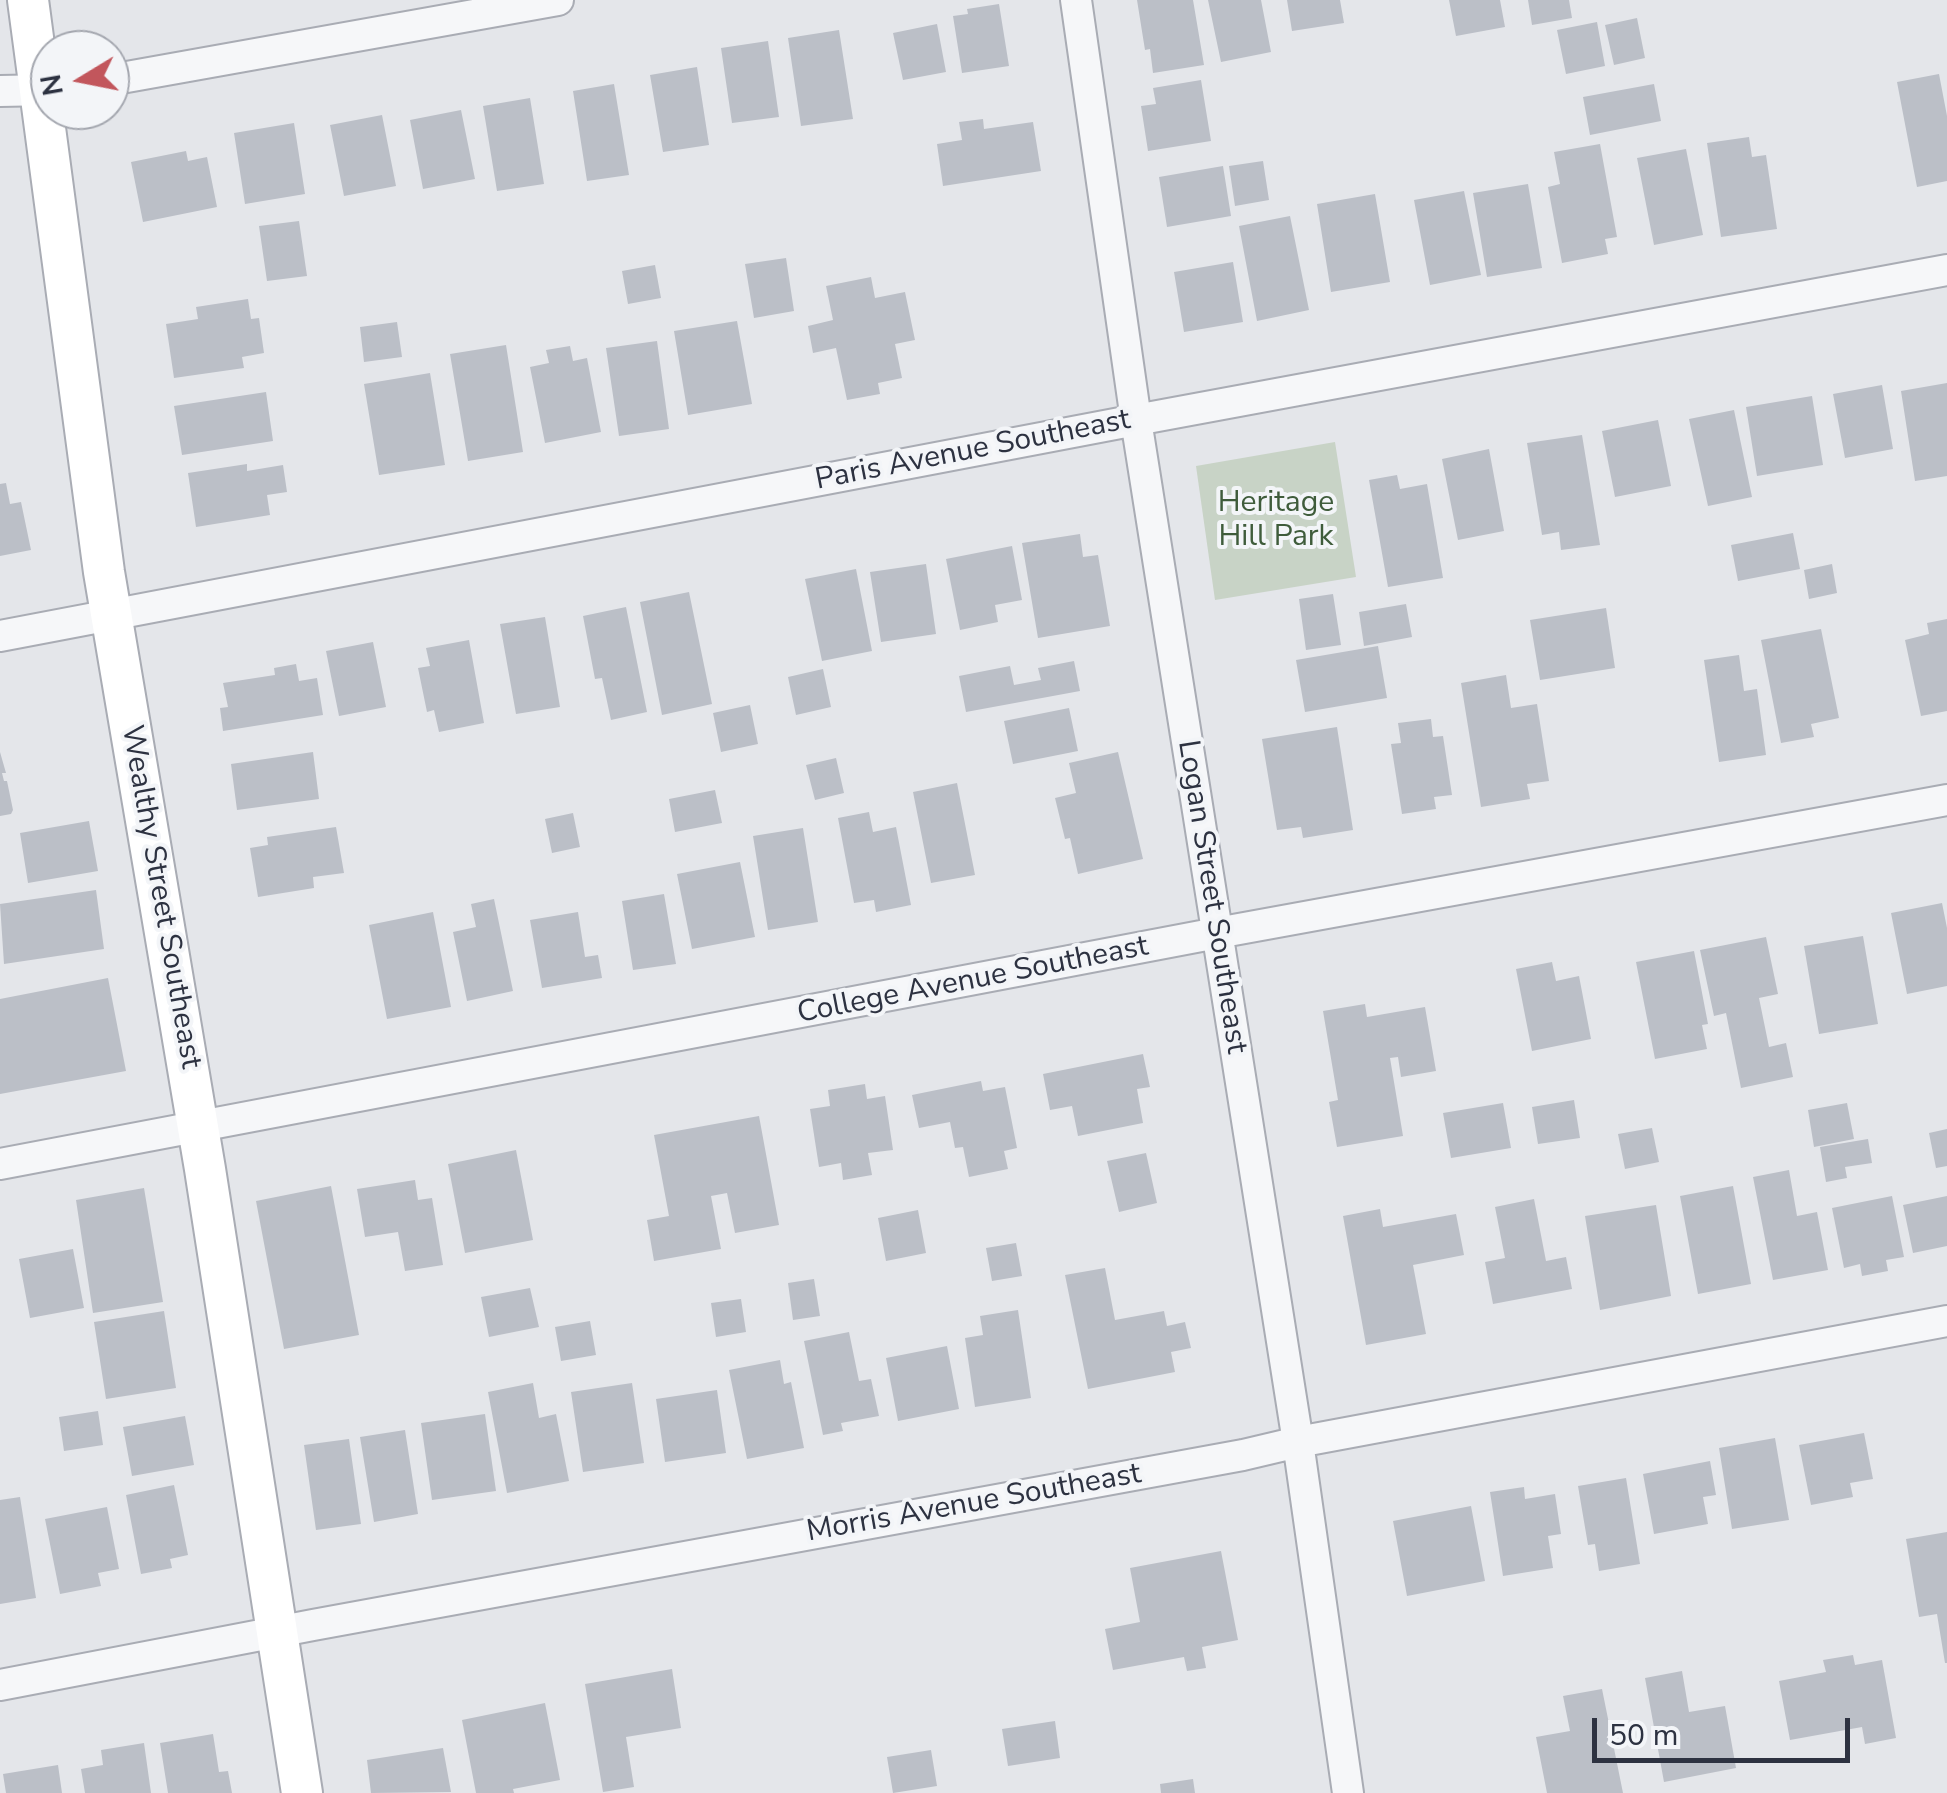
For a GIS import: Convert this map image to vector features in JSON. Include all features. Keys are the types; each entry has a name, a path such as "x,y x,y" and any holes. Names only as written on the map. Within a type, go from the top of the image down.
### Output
{"main road":[{"name":"Wealthy Street Southeast","path":"28,0 34,30"},
{"name":"Wealthy Street Southeast","path":"51,130 112,616 198,1128 302,1793"}],"street":[{"path":"130,76 558,0"},
{"name":"Logan Street Southeast","path":"1076,0 1136,420 1298,1442 1348,1793"},
{"path":"0,91 30,91"},
{"name":"Paris Avenue Southeast","path":"0,636 1947,270"},
{"name":"College Avenue Southeast","path":"0,1164 1217,933 1947,800"},
{"name":"Morris Avenue Southeast","path":"0,1685 1947,1320"}],"green space":[{"name":"Heritage Hill Park","path":"1335,442 1356,577 1215,600 1196,466"}],"building":[{"path":"1137,0 1193,0 1204,65 1153,73"},
{"path":"1208,0 1261,0 1271,52 1221,62"},
{"path":"1287,0 1340,0 1344,23 1292,31"},
{"path":"1449,0 1500,0 1505,27 1456,36"},
{"path":"1528,0 1569,0 1572,18 1532,25"},
{"path":"999,4 1009,66 962,73 953,16 968,14 967,9"},
{"path":"1637,18 1645,58 1614,65 1605,25"},
{"path":"1597,22 1605,66 1566,74 1557,30"},
{"path":"937,24 946,72 903,80 893,33"},
{"path":"839,30 853,119 801,126 788,38"},
{"path":"768,41 779,117 732,123 721,48"},
{"path":"697,67 709,145 663,152 650,75"},
{"path":"1939,74 1947,116 1947,181 1917,187 1897,82"},
{"path":"1201,80 1211,141 1148,151 1141,106 1156,104 1153,88"},
{"path":"614,84 629,175 587,181 573,91"},
{"path":"1654,84 1661,121 1590,135 1583,97"},
{"path":"530,98 544,184 497,191 483,106"},
{"path":"461,110 475,179 423,189 410,120"},
{"path":"382,115 396,186 344,196 330,125"},
{"path":"983,119 984,129 1033,122 1041,171 943,186 937,144 962,140 959,122"},
{"path":"294,123 305,194 245,204 234,133"},
{"path":"1749,137 1752,157 1766,155 1777,229 1721,237 1707,143"},
{"path":"1600,144 1617,237 1605,239 1608,254 1562,263 1548,187 1560,184 1554,152"},
{"path":"1686,149 1703,235 1654,245 1637,158"},
{"path":"186,151 188,161 207,157 217,207 143,222 131,162"},
{"path":"1263,161 1269,200 1235,206 1229,166"},
{"path":"1223,166 1231,216 1167,227 1159,177"},
{"path":"1528,184 1542,268 1487,277 1473,193"},
{"path":"1464,191 1481,275 1430,285 1414,200"},
{"path":"1375,194 1390,282 1331,292 1317,204"},
{"path":"1290,216 1309,310 1257,321 1239,226"},
{"path":"299,221 307,276 267,281 259,226"},
{"path":"786,258 794,311 754,318 745,264"},
{"path":"1233,262 1243,322 1184,332 1174,272"},
{"path":"655,265 661,298 628,304 622,271"},
{"path":"871,277 875,298 905,292 915,340 895,344 902,378 878,383 880,394 847,400 836,348 813,353 808,326 833,320 826,286"},
{"path":"248,299 251,319 259,318 264,353 242,357 244,368 174,378 166,324 198,319 196,307"},
{"path":"737,321 752,404 688,415 674,331"},
{"path":"397,322 402,357 364,362 360,327"},
{"path":"657,341 669,429 619,436 606,348"},
{"path":"506,345 523,452 468,461 450,354"},
{"path":"570,346 573,361 587,358 601,432 545,443 530,367 549,363 546,350"},
{"path":"430,373 445,465 379,475 364,384"},
{"path":"1947,383 1947,476 1915,481 1901,391"},
{"path":"1882,385 1893,449 1845,458 1833,394"},
{"path":"266,392 273,441 182,455 174,406"},
{"path":"1812,396 1823,465 1757,476 1746,407"},
{"path":"1734,410 1752,497 1708,506 1689,419"},
{"path":"1658,420 1671,486 1615,497 1602,431"},
{"path":"1582,435 1600,545 1561,550 1559,532 1542,535 1527,443"},
{"path":"1489,449 1504,531 1458,540 1442,459"},
{"path":"247,464 247,471 283,465 287,492 267,495 270,515 196,527 188,473"},
{"path":"1397,475 1400,489 1427,484 1443,578 1388,587 1369,480"},
{"path":"6,483 10,504 21,502 31,550 0,556 0,484"},
{"path":"1793,533 1800,569 1738,581 1731,545"},
{"path":"1080,534 1083,557 1098,555 1110,626 1038,638 1022,543"},
{"path":"1012,546 1022,600 995,605 998,622 960,630 946,559"},
{"path":"926,564 936,634 881,642 870,572"},
{"path":"1832,564 1837,593 1809,599 1804,570"},
{"path":"856,569 872,651 822,661 805,579"},
{"path":"689,592 712,704 662,715 640,602"},
{"path":"1333,594 1341,645 1306,650 1299,599"},
{"path":"1406,604 1412,637 1364,646 1359,612"},
{"path":"626,607 647,712 611,720 602,678 595,679 583,616"},
{"path":"1606,608 1615,668 1540,680 1530,620"},
{"path":"545,617 560,707 516,714 500,624"},
{"path":"1947,619 1947,711 1921,716 1905,640 1929,634 1927,623"},
{"path":"1821,629 1839,718 1811,724 1814,737 1781,743 1761,640"},
{"path":"469,640 484,723 439,732 434,710 427,712 418,668 430,666 426,648"},
{"path":"373,642 386,707 339,716 326,651"},
{"path":"1378,646 1387,698 1305,712 1296,660"},
{"path":"1739,655 1744,691 1757,689 1766,755 1719,762 1704,660"},
{"path":"1074,661 1080,691 966,712 959,676 1010,666 1014,685 1041,680 1038,668"},
{"path":"296,664 299,681 317,678 323,715 223,731 220,708 228,707 223,683 275,675 274,668"},
{"path":"823,669 831,707 796,715 788,677"},
{"path":"1506,675 1511,708 1537,704 1549,781 1527,784 1530,799 1481,807 1461,683"},
{"path":"750,705 758,744 721,752 713,713"},
{"path":"1069,708 1078,751 1013,764 1004,721"},
{"path":"1431,719 1433,737 1443,736 1452,795 1434,797 1436,809 1402,814 1391,744 1401,743 1398,723"},
{"path":"1337,727 1353,830 1303,838 1301,827 1277,830 1262,739"},
{"path":"0,752 13,810 0,816"},
{"path":"313,752 319,799 237,810 231,764"},
{"path":"1118,752 1143,859 1078,874 1055,798 1076,793 1069,763"},
{"path":"836,758 844,793 815,800 806,765"},
{"path":"957,783 975,875 931,883 913,792"},
{"path":"715,790 722,823 675,832 669,799"},
{"path":"869,812 873,832 896,827 911,905 876,912 874,900 854,903 838,818"},
{"path":"573,813 580,847 552,853 545,819"},
{"path":"89,821 98,871 28,883 20,833"},
{"path":"336,827 344,873 313,877 314,888 258,897 250,848 268,845 267,837"},
{"path":"803,828 818,922 768,930 753,836"},
{"path":"740,862 755,937 692,949 677,874"},
{"path":"96,890 104,949 4,964 0,904"},
{"path":"664,894 676,964 633,970 622,901"},
{"path":"494,899 513,991 467,1001 453,932 476,927 471,904"},
{"path":"1942,903 1947,928 1947,986 1907,994 1891,913"},
{"path":"433,912 451,1007 387,1019 369,925"},
{"path":"578,912 585,957 598,955 602,978 542,988 530,920"},
{"path":"1863,936 1878,1024 1819,1034 1804,946"},
{"path":"1766,937 1778,994 1759,998 1769,1047 1786,1043 1793,1077 1741,1088 1726,1013 1714,1016 1700,950"},
{"path":"1694,951 1708,1024 1702,1025 1707,1049 1655,1059 1636,962"},
{"path":"1552,962 1556,981 1579,976 1591,1039 1532,1051 1516,969"},
{"path":"108,978 126,1071 0,1094 0,999"},
{"path":"1365,1004 1367,1017 1425,1007 1436,1071 1401,1077 1398,1057 1390,1058 1403,1136 1337,1147 1329,1102 1338,1100 1323,1011"},
{"path":"1143,1054 1150,1087 1137,1089 1143,1123 1078,1136 1072,1106 1050,1110 1043,1074"},
{"path":"981,1081 983,1091 1005,1087 1017,1148 1004,1151 1008,1169 969,1177 963,1147 955,1148 950,1122 919,1128 912,1095"},
{"path":"865,1084 867,1099 885,1096 893,1150 868,1153 872,1175 843,1180 841,1163 819,1167 810,1109 830,1106 828,1090"},
{"path":"1574,1100 1580,1138 1538,1144 1532,1107"},
{"path":"1503,1103 1511,1148 1451,1158 1443,1113"},
{"path":"1847,1103 1854,1139 1814,1147 1808,1110"},
{"path":"759,1116 779,1225 735,1233 727,1193 711,1196 721,1249 654,1261 647,1220 669,1216 654,1135"},
{"path":"1652,1128 1659,1162 1625,1169 1618,1134"},
{"path":"1947,1129 1947,1166 1936,1168 1929,1133"},
{"path":"1868,1139 1872,1163 1845,1167 1847,1178 1826,1182 1820,1147"},
{"path":"516,1150 533,1240 465,1253 448,1164"},
{"path":"1146,1153 1157,1203 1119,1212 1107,1161"},
{"path":"1789,1170 1797,1216 1817,1212 1828,1270 1773,1280 1753,1177"},
{"path":"415,1180 418,1200 432,1198 443,1265 405,1271 398,1232 365,1237 357,1189"},
{"path":"331,1186 359,1335 284,1349 256,1201"},
{"path":"1733,1186 1751,1284 1698,1294 1680,1196"},
{"path":"144,1188 163,1302 93,1313 76,1200"},
{"path":"1892,1196 1904,1257 1886,1260 1888,1271 1862,1276 1860,1264 1844,1268 1832,1208"},
{"path":"1947,1196 1947,1246 1913,1253 1903,1205"},
{"path":"1534,1199 1546,1261 1566,1257 1572,1289 1493,1304 1485,1262 1505,1258 1495,1207"},
{"path":"1656,1205 1671,1296 1600,1310 1585,1216"},
{"path":"1380,1209 1383,1227 1456,1214 1464,1255 1413,1265 1426,1334 1366,1345 1343,1216"},
{"path":"918,1210 926,1253 886,1261 878,1218"},
{"path":"1016,1243 1022,1276 992,1281 986,1248"},
{"path":"73,1249 84,1308 30,1318 19,1259"},
{"path":"1105,1268 1115,1320 1164,1311 1167,1326 1185,1322 1191,1348 1171,1352 1175,1372 1088,1389 1065,1275"},
{"path":"814,1279 820,1316 793,1320 788,1283"},
{"path":"530,1288 539,1327 489,1337 481,1297"},
{"path":"741,1299 746,1332 716,1337 711,1303"},
{"path":"1018,1310 1031,1398 975,1407 965,1338 983,1335 980,1316"},
{"path":"164,1311 176,1388 106,1399 94,1322"},
{"path":"590,1321 596,1355 561,1361 555,1327"},
{"path":"849,1332 859,1381 871,1379 879,1416 841,1423 843,1431 823,1435 804,1341"},
{"path":"947,1346 959,1409 898,1421 886,1358"},
{"path":"780,1360 784,1384 791,1382 804,1448 747,1459 729,1370"},
{"path":"533,1383 539,1418 556,1414 569,1481 507,1493 488,1392"},
{"path":"632,1383 644,1463 583,1472 571,1392"},
{"path":"717,1390 726,1453 665,1462 656,1399"},
{"path":"98,1411 103,1445 64,1451 59,1417"},
{"path":"485,1414 496,1491 432,1500 421,1423"},
{"path":"185,1416 194,1465 132,1476 123,1427"},
{"path":"405,1430 418,1514 374,1522 360,1437"},
{"path":"1864,1433 1873,1479 1850,1483 1853,1497 1811,1505 1799,1445"},
{"path":"1775,1438 1789,1520 1732,1529 1719,1448"},
{"path":"349,1439 361,1524 316,1530 304,1445"},
{"path":"1710,1461 1716,1495 1703,1497 1708,1524 1654,1534 1643,1474"},
{"path":"1626,1478 1640,1564 1599,1571 1595,1544 1588,1545 1578,1486"},
{"path":"174,1485 188,1555 170,1559 172,1568 141,1574 126,1495"},
{"path":"1524,1487 1525,1499 1555,1494 1561,1534 1548,1536 1553,1568 1503,1576 1490,1492"},
{"path":"20,1497 36,1598 0,1604 0,1500"},
{"path":"1471,1506 1485,1581 1407,1596 1393,1521"},
{"path":"107,1507 119,1569 98,1573 101,1586 60,1594 45,1519"},
{"path":"1947,1532 1945,1663 1937,1614 1919,1617 1906,1539"},
{"path":"1221,1551 1238,1640 1202,1647 1206,1668 1187,1671 1184,1657 1113,1670 1105,1629 1140,1622 1130,1568"},
{"path":"1853,1655 1855,1665 1882,1660 1896,1738 1865,1744 1862,1727 1790,1740 1779,1681 1826,1672 1823,1660"},
{"path":"672,1669 681,1728 626,1737 634,1787 603,1792 585,1684"},
{"path":"1682,1671 1689,1712 1725,1706 1736,1768 1664,1782 1645,1678"},
{"path":"1602,1689 1623,1793 1547,1793 1536,1737 1570,1731 1563,1696"},
{"path":"545,1703 560,1780 513,1789 514,1793 476,1793 462,1720"},
{"path":"1055,1721 1060,1758 1008,1766 1002,1729"},
{"path":"213,1734 219,1772 228,1771 232,1793 168,1793 160,1743"},
{"path":"144,1743 151,1793 85,1793 81,1769 103,1765 101,1750"},
{"path":"443,1748 451,1792 371,1793 367,1760"},
{"path":"931,1750 937,1786 893,1793 887,1757"},
{"path":"58,1765 62,1793 6,1793 3,1774"},
{"path":"1193,1779 1195,1793 1161,1793 1160,1784"}]}
